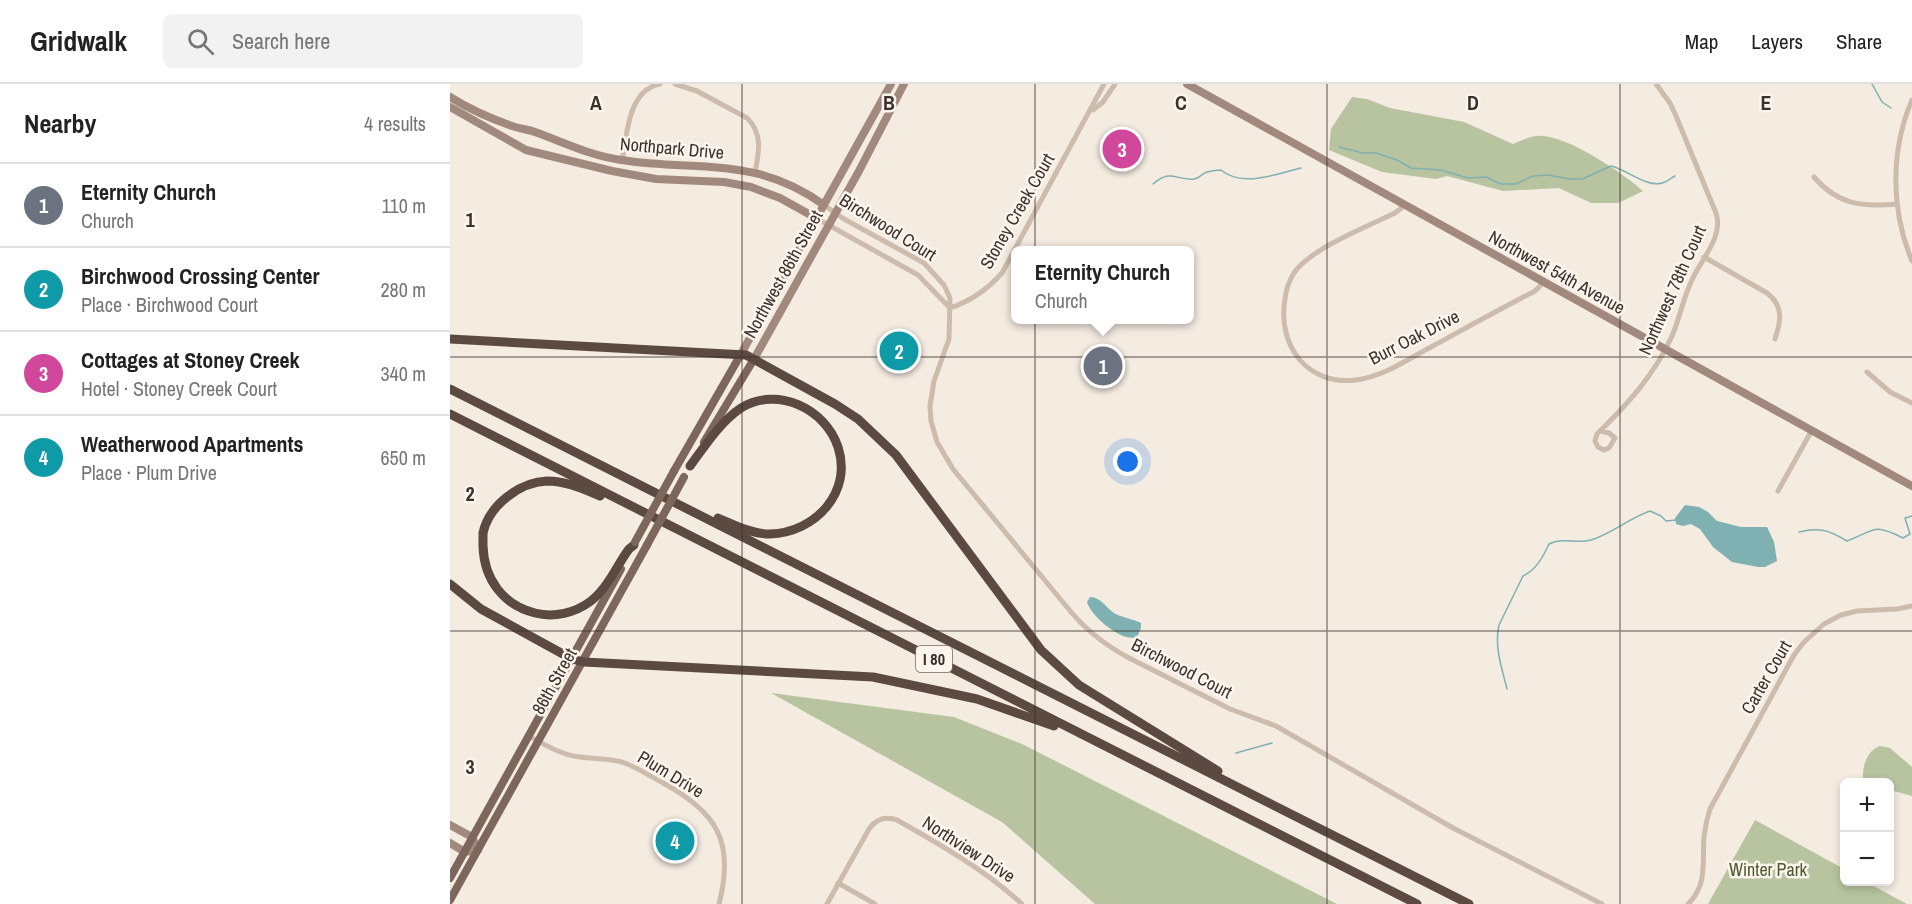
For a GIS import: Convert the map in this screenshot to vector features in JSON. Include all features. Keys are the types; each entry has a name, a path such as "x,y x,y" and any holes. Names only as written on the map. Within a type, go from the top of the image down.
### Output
{"highway":[{"path":"450,339 741,354 835,404 878,436 914,476 1041,650 1079,685 1271,804"},
{"path":"450,389 659,495 755,532 770,534 795,530 815,519 828,506 837,488 840,460 835,439 823,421 815,414 798,403 765,399 744,407 726,420 690,466"},
{"name":"I 80","path":"450,414 1417,904"},
{"path":"635,544 629,549 603,589 592,600 566,613 549,615 516,607 502,596 486,569 483,532 494,511 515,491 536,482 547,481 582,488 683,532"},
{"name":"I 80","path":"659,495 1469,904"},
{"path":"450,584 481,609 572,659 584,662 873,677 977,699 1088,737"}],"main road":[{"name":"Northwest 86th Street","path":"674,471 741,354"},
{"name":"Northwest 86th Street","path":"684,477 754,359"},
{"name":"86th Street","path":"450,878 674,471"},
{"name":"86th Street","path":"450,900 584,662 684,477"}],"street":[{"path":"622,160 638,97 649,88 660,84"},
{"path":"675,84 698,91 752,123 759,137 755,172"},
{"name":"Northwest 86th Street","path":"741,354 891,84"},
{"name":"Northwest 86th Street","path":"754,359 836,213 904,84"},
{"name":"Stoney Creek Court","path":"1017,246 1092,111 1104,84"},
{"name":"Stoney Creek Court","path":"1092,111 1103,102 1115,84"},
{"name":"Northwest 54th Avenue","path":"1187,84 1912,486"},
{"name":"Northwest 78th Court","path":"1600,431 1642,386 1665,348 1673,333 1690,283 1717,231 1718,218 1676,116 1670,103 1656,84"},
{"name":"Northpark Drive","path":"450,97 512,126 579,148 622,160 724,167 755,172 792,186 824,205"},
{"path":"1912,100 1904,124 1897,160 1897,204 1912,261"},
{"name":"Northpark Drive","path":"450,107 526,150 656,179 724,182 751,187 780,198 816,218"},
{"path":"1814,177 1829,192 1848,202 1869,206 1897,204"},
{"name":"Birchwood Court","path":"824,205 928,267 947,291 950,298 949,339 931,393 931,416 937,442 953,469 1089,631 1131,659 1230,709 1276,726 1454,828 1602,904"},
{"name":"Burr Oak Drive","path":"1405,205 1395,213 1324,249 1300,265 1294,273 1286,292 1283,325 1294,354 1310,370 1323,376 1343,380 1370,377 1526,296 1544,282"},
{"name":"Birchwood Court","path":"816,218 918,275 950,308"},
{"name":"Stoney Creek Court","path":"950,308 976,297 1002,273 1011,257"},
{"path":"1704,257 1767,293 1774,300 1781,319 1775,339"},
{"path":"1867,372 1890,392 1912,403"},
{"path":"1778,491 1812,430"},
{"name":"Carter Court","path":"1688,904 1701,886 1705,866 1704,837 1710,808 1794,655 1804,642 1824,624 1842,615 1857,611 1912,606"},
{"name":"Plum Drive","path":"530,735 552,748 579,758 606,759 623,763 667,785 696,803 711,819 722,846 724,880 719,904"},
{"name":"Northview Drive","path":"838,883 872,825 886,818 897,820 976,867 1022,904"},
{"path":"450,825 472,837 478,850 465,852 450,843"},
{"path":"827,904 838,883 875,904"}],"green space":[{"path":"1352,97 1367,99 1390,108 1464,122 1513,144 1536,136 1548,136 1561,140 1592,155 1643,191 1618,203 1591,203 1559,188 1503,191 1447,176 1436,179 1382,172 1329,150 1331,129"},
{"path":"771,693 954,717 1022,744 1337,904 1095,904 1002,822"},
{"path":"1880,746 1890,748 1912,767 1912,796 1894,791 1894,778 1863,778 1866,760 1875,748"},
{"name":"Winter Park","path":"1755,820 1840,867 1840,886 1873,886 1907,904 1708,904"}],"water":[{"path":"1685,505 1699,507 1717,521 1741,527 1767,527 1774,542 1777,561 1765,567 1732,562 1713,547 1700,529 1691,524 1683,526 1676,524 1675,518"},
{"path":"1090,597 1100,600 1111,611 1141,623 1137,637 1123,636 1108,627 1090,608 1087,602"}],"waterway":[{"path":"1872,84 1882,102 1891,108"},
{"path":"1339,147 1363,153 1376,153 1397,160 1411,168 1441,170 1468,178 1486,177 1501,184 1516,184 1533,176 1548,175 1582,179 1611,166 1656,184 1675,176"},
{"path":"1153,184 1165,177 1194,179 1215,170 1249,179 1301,168"},
{"path":"1507,689 1498,649 1499,625 1523,576 1535,567 1549,544 1560,541 1591,540 1650,511 1666,521 1676,520"},
{"path":"1799,532 1824,530 1847,541 1879,529 1903,538 1910,534 1905,518 1912,516"},
{"path":"1236,753 1272,743"}],"place":[{"name":"Cottages at Stoney Creek","path":"1122,149"},
{"name":"Birchwood Crossing Center","path":"899,351"},
{"name":"Eternity Church","path":"1103,366"},
{"name":"Weatherwood Apartments","path":"675,841"}]}
